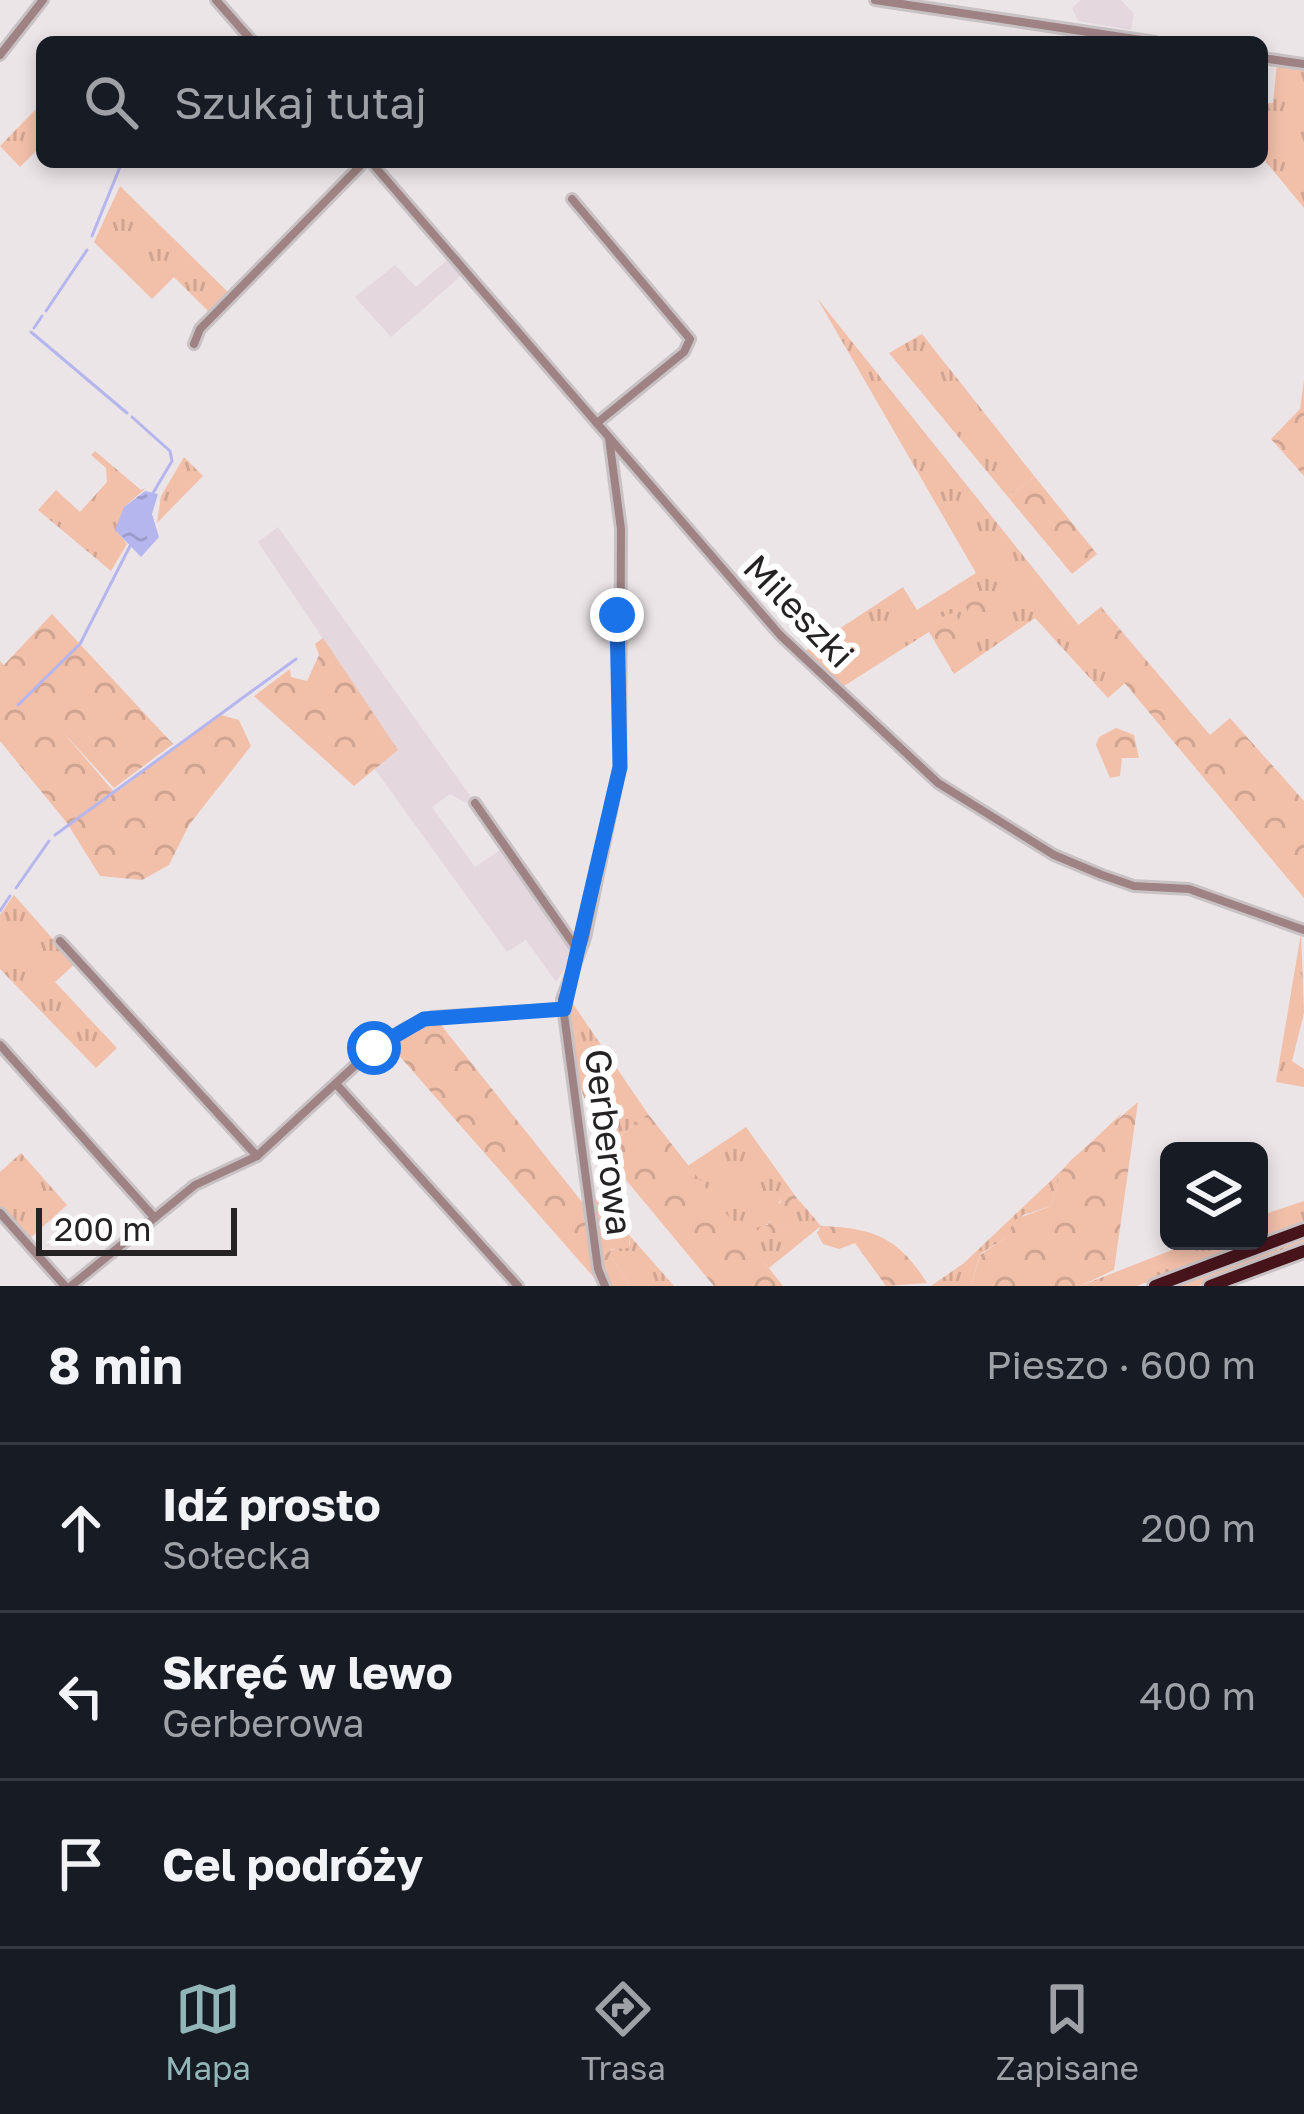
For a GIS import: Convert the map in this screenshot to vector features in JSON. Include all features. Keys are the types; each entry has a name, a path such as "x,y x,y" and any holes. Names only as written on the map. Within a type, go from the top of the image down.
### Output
{"highway":[{"path":"1154,1286 1304,1230"},
{"path":"1210,1286 1304,1252"}],"street":[{"path":"0,55 43,0"},
{"path":"215,0 248,36"},
{"path":"874,0 1115,36"},
{"path":"1268,59 1304,64"},
{"path":"194,344 200,329 361,168"},
{"name":"Mileszki","path":"372,168 806,662 938,783 1054,855 1102,875 1134,886 1189,889 1304,930"},
{"path":"572,200 690,339 684,352 597,423"},
{"name":"Gerberowa","path":"605,1286 598,1269 564,1009 565,989 580,954 622,736 621,529 609,436"},
{"path":"475,803 580,954"},
{"path":"60,941 257,1156"},
{"path":"0,1213 68,1286 195,1185 257,1156 374,1048 424,1019 564,1009"},
{"path":"0,1045 153,1216"},
{"path":"337,1085 518,1286"}],"shaded area":[{"path":"1081,0 1121,0 1134,14 1131,30 1078,21 1072,8"},
{"path":"447,260 462,275 391,337 355,297 395,265 416,287"},
{"path":"278,527 474,801 470,805 450,794 432,807 475,867 503,848 575,953 556,982 526,940 507,952 374,768 397,749 258,542"}],"green space":[{"path":"1277,62 1304,67 1304,208 1268,164 1268,103 1273,103"},
{"path":"36,109 36,151 20,167 0,146"},
{"path":"120,186 229,293 210,313 174,277 152,299 94,242"},
{"path":"817,298 1125,683 1108,698 1035,618 954,674 929,632 844,686 804,652 903,587 917,610 976,573"},
{"path":"922,334 1035,477 1008,497 889,353"},
{"path":"1304,380 1304,476 1271,439 1300,409"},
{"path":"95,451 141,490 146,488 124,507 118,532 127,544 111,571 38,510 56,490 80,512 107,482 106,468 91,455"},
{"path":"184,457 203,476 157,523 161,496"},
{"path":"1035,477 1097,554 1072,574 1008,497"},
{"path":"982,595 996,617 940,648 934,635 937,619 955,612 960,623 970,619 965,604"},
{"path":"1101,607 1210,735 1230,718 1304,801 1304,898 1077,626"},
{"path":"52,614 173,744 114,788 62,731 115,793 221,715 239,720 251,746 189,825 169,865 142,880 100,876 67,823 0,741 0,661 4,665"},
{"path":"323,638 398,750 354,786 254,696 290,669 291,677 307,681 319,655 315,644"},
{"path":"1116,728 1134,735 1139,758 1122,758 1120,776 1110,778 1096,745 1099,737"},
{"path":"14,895 75,964 55,982 117,1048 96,1068 0,969 0,915"},
{"path":"1301,933 1304,1013 1292,1061 1304,1069 1304,1087 1276,1082"},
{"path":"569,998 648,1114 610,1144 576,1074"},
{"path":"437,1020 586,1207 597,1281 388,1043"},
{"path":"1138,1102 1114,1270 1080,1286 971,1286 980,1255 1005,1238 1016,1219 1051,1206 1061,1172 1071,1160"},
{"path":"1122,1113 1114,1126 1061,1172 1051,1206 1023,1215 1005,1238 980,1254 971,1286 931,1286 964,1263"},
{"path":"648,1114 783,1286 714,1286 602,1151"},
{"path":"746,1127 794,1194 783,1195 767,1225 775,1233 786,1227 798,1199 821,1226 769,1268 686,1167"},
{"path":"21,1153 67,1205 28,1240 0,1207 0,1172"},
{"path":"794,1194 800,1203 786,1227 764,1240 756,1228 768,1225 775,1200 780,1204 782,1195"},
{"path":"593,1196 630,1236 629,1248 611,1249 610,1255 630,1286 608,1286 601,1268"},
{"path":"1304,1201 1304,1223 1268,1236 1268,1213"},
{"path":"821,1226 856,1229 883,1238 906,1255 927,1283 886,1286 855,1243 839,1249 823,1244 817,1233"},
{"path":"1304,1235 1304,1247 1198,1286 1167,1286 1268,1250"},
{"path":"630,1236 674,1286 630,1286 610,1255 611,1250 630,1245"},
{"path":"1172,1250 1231,1250 1137,1286 1080,1286"}],"water":[{"path":"145,491 158,494 152,514 159,537 141,557 115,530 124,507"}],"waterway":[{"path":"92,236 120,168"},
{"path":"46,311 87,250"},
{"path":"34,328 42,316"},
{"path":"31,332 127,413"},
{"path":"132,417 170,451 172,461 153,493"},
{"path":"18,705 80,644 130,546"},
{"path":"55,835 296,659"},
{"path":"16,888 49,841"},
{"path":"0,911 10,896"}],"route":[{"path":"374,1048 432,1017 564,1009 562,999 584,938 620,767 617,615"}]}
